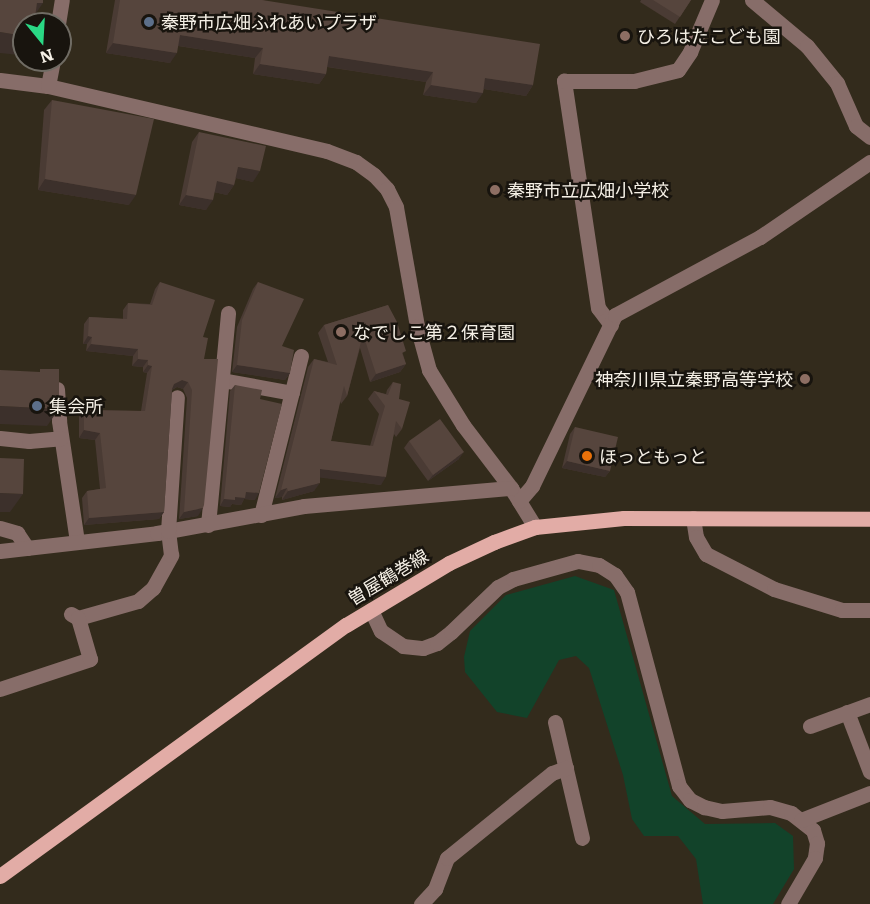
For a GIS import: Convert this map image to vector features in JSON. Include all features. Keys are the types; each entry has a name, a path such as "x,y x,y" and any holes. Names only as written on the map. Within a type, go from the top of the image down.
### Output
{"main road":[{"name":"曽屋鶴巻線","path":"0,876 346,625 449,563 494,542 535,527 624,518 870,519"}],"street":[{"path":"611,325 598,308 564,81 634,81 678,70 690,52 712,0"},
{"path":"752,0 807,46 837,83 856,126 870,136"},
{"path":"48,86 50,72"},
{"path":"0,80 48,86 327,151 356,162 374,175 387,189 396,207 417,326 429,370 463,425 515,495 535,527"},
{"path":"0,551 168,531 304,506 370,498 515,495 532,486 615,315 760,237 870,162"},
{"path":"208,525 228,313"},
{"path":"261,514 301,356"},
{"path":"222,380 292,393"},
{"path":"57,383 61,438 77,542"},
{"path":"0,689 90,659 74,616 138,601 153,588 171,555 168,531 177,397"},
{"path":"0,438 29,441 61,438"},
{"path":"693,518 696,537 706,554 774,589 842,610 870,610"},
{"path":"0,528 17,533 27,548"},
{"path":"370,610 381,631 403,646 423,648 437,643 498,587 513,579 578,561 599,565 615,575 627,592 679,786 690,800 722,811 770,807 791,813 813,830 817,843 815,858 788,904"},
{"path":"810,726 870,704"},
{"path":"847,712 870,772"},
{"path":"555,722 582,838"},
{"path":"421,904 435,889 447,858 552,772 566,768"},
{"path":"801,820 870,793"}],"green space":[{"path":"575,576 614,590 672,796 705,824 775,823 793,836 794,869 773,904 703,904 696,859 678,836 644,836 632,819 623,775 589,668 576,656 559,660 527,718 497,712 465,672 464,657 470,631 506,595"}],"building":[{"path":"0,0 43,0 43,3 37,3 36,12 12,12 12,34 0,32"},
{"path":"120,0 262,0 540,44 533,85 485,78 483,93 431,85 433,72 329,56 326,74 260,64 263,48 180,35 177,53 113,43"},
{"path":"653,0 691,0 680,17"},
{"path":"52,100 154,119 136,195 45,179"},
{"path":"199,132 266,146 260,171 238,167 234,185 217,181 213,200 186,195"},
{"path":"160,282 215,300 203,337 208,338 204,359 218,359 204,505 203,508 184,512 192,390 188,382 182,380 174,384 172,389 164,512 89,518 87,491 106,488 100,433 84,430 84,410 145,411 152,366 148,365 148,360 138,359 138,349 91,344 92,337 88,336 89,317 127,319 128,303 152,305"},
{"path":"258,282 304,299 282,346 294,350 290,373 237,365 242,320"},
{"path":"388,305 397,322 406,351 402,353 406,364 376,374 363,334 347,396 344,386 331,441 373,446 385,406 374,391 388,395 393,382 401,384 399,399 410,402 402,429 396,421 386,477 320,469 320,483 288,491 287,488 281,490 314,359 337,365 324,325"},
{"path":"40,369 59,369 59,409 0,406 0,370 40,372"},
{"path":"235,385 262,390 260,399 282,404 259,493 246,492 245,498 235,497 235,500 224,499"},
{"path":"440,419 464,452 433,475 409,441"},
{"name":"ほっともっと","path":"575,427 618,437 610,471 567,461"},
{"path":"0,458 24,459 23,494 0,493"}],"place":[{"name":"秦野市広畑ふれあいプラザ","path":"149,22"},
{"name":"ひろはたこども園","path":"625,36"},
{"name":"秦野市立広畑小学校","path":"495,190"},
{"name":"なでしこ第２保育園","path":"341,332"},
{"name":"神奈川県立秦野高等学校","path":"805,379"},
{"name":"集会所","path":"37,406"},
{"name":"ほっともっと","path":"587,456"}]}
